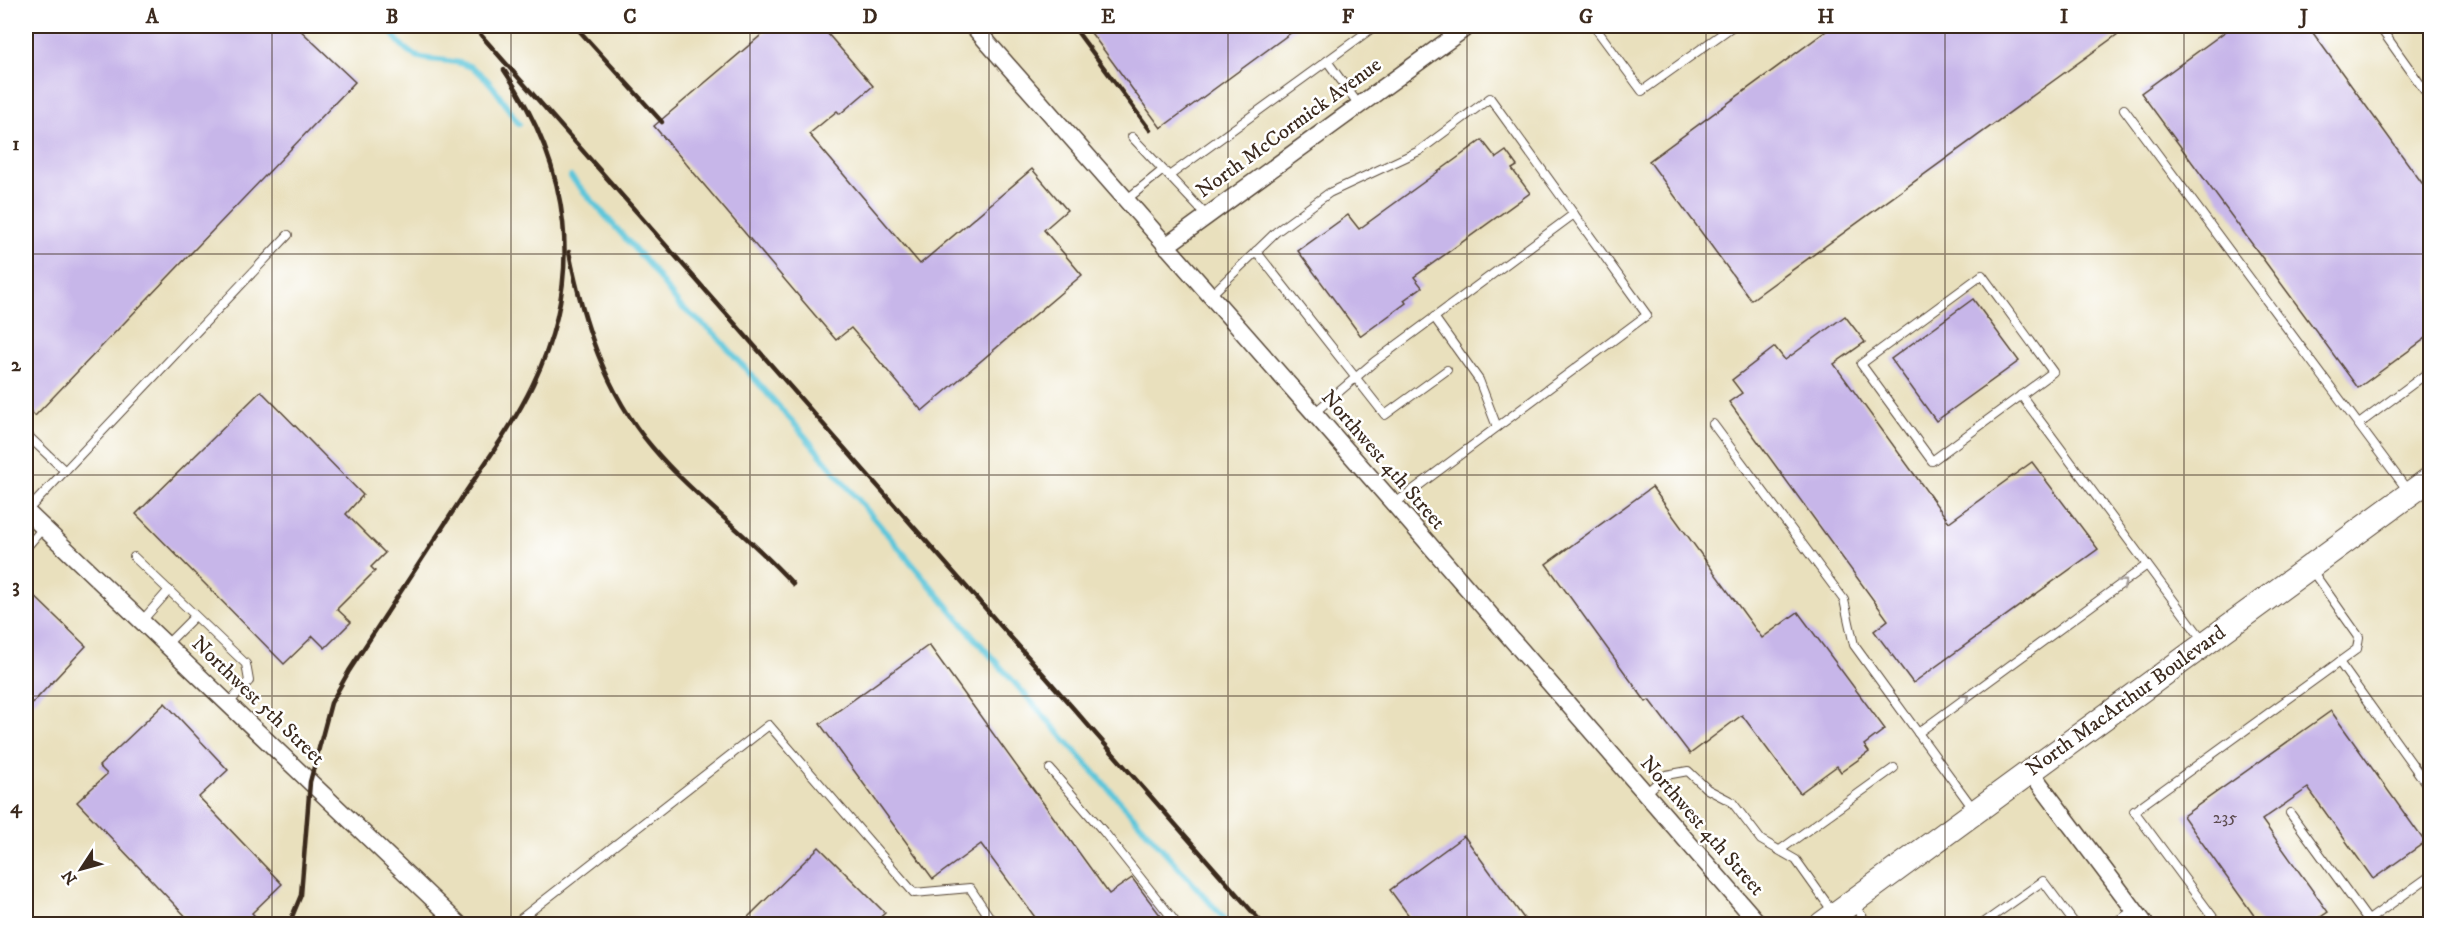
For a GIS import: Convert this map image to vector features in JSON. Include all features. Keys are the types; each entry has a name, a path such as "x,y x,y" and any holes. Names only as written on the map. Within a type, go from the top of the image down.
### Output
{"main road":[{"name":"North MacArthur Boulevard","path":"1836,914 2430,479"}],"street":[{"name":"Northwest 4th Street","path":"973,26 1394,504 1759,924"},
{"name":"North McCormick Avenue","path":"1166,246 1461,28"},
{"name":"Northwest 5th Street","path":"26,511 459,924"},
{"path":"2030,771 2145,924"}],"lane":[{"path":"1126,200 1375,26"},
{"path":"1594,26 1642,91 1733,26"},
{"path":"2379,26 2430,98"},
{"path":"1327,61 1359,105"},
{"path":"1210,296 1276,232 1329,193 1419,151 1490,98 1647,315 1394,504"},
{"path":"2124,108 2410,494"},
{"path":"1132,137 1206,216"},
{"path":"1314,413 1354,378 1574,214"},
{"path":"26,511 288,235"},
{"path":"1256,251 1384,415 1447,370"},
{"path":"1982,275 2053,372 2021,395 1932,461 1861,364 1982,275"},
{"path":"1434,317 1479,380 1497,427"},
{"path":"2359,424 2430,371"},
{"path":"2021,395 2205,643"},
{"path":"1713,424 1844,600 1854,645 1976,811"},
{"path":"26,434 64,471"},
{"path":"26,548 44,528"},
{"path":"134,557 246,664 249,681 228,704"},
{"path":"1918,733 2147,565"},
{"path":"2218,924 2134,811 2357,649 2359,637 2310,567"},
{"path":"141,622 169,590"},
{"path":"166,645 195,616"},
{"path":"2339,662 2430,789"},
{"path":"514,924 768,725 914,893 970,888 994,924"},
{"path":"1780,850 1894,768"},
{"path":"1050,769 1104,832 1177,924"},
{"path":"1645,795 1666,775 1688,771 1707,789 1732,802 1761,840 1797,860 1836,914 1868,924"},
{"path":"2290,813 2366,922 2430,876"},
{"path":"1983,924 2043,881 2075,924"},
{"path":"2113,924 2134,909"}],"building":[{"path":"26,26 296,26 355,82 35,416 26,406"},
{"path":"772,26 821,26 873,86 840,114 837,111 809,134 920,264 1032,169 1067,210 1044,230 1082,275 922,411 851,328 836,340 654,126"},
{"path":"1086,26 1300,26 1161,128"},
{"path":"1833,26 2129,26 1751,300 1649,161"},
{"path":"2233,26 2308,26 2430,194 2430,335 2358,388 2141,93"},
{"path":"1482,140 1496,158 1506,151 1517,166 1512,169 1530,193 1414,277 1422,287 1404,300 1406,303 1361,336 1298,251 1348,215 1359,229"},
{"path":"1973,299 2019,361 1936,421 1891,359"},
{"path":"1845,316 1865,342 1834,364 1949,522 2032,462 2098,549 1913,683 1874,631 1888,620 1729,402 1742,393 1732,380 1775,347 1785,360"},
{"path":"261,391 363,495 346,514 385,553 371,567 375,571 337,609 351,622 325,648 313,636 284,664 136,514"},
{"path":"1652,487 1762,638 1798,612 1885,729 1864,745 1869,752 1841,772 1837,766 1800,793 1742,715 1690,754 1649,700 1646,702 1546,564"},
{"path":"26,588 86,646 26,710"},
{"path":"929,645 1109,894 1132,878 1167,924 1040,924 981,844 933,879 820,724"},
{"path":"165,703 228,770 199,797 282,884 252,913 262,924 193,924 77,802 107,774 99,766"},
{"path":"2331,711 2425,842 2373,879 2308,788 2262,820 2328,912 2310,924 2260,924 2183,816"},
{"path":"1464,836 1528,924 1415,924 1390,890"},
{"path":"819,847 885,913 873,924 741,924"}],"waterway":[{"path":"387,26 403,47 416,56 464,64 479,72 492,85 519,124"},
{"path":"571,177 649,265 679,305 716,335 797,427 972,635 1229,924"}],"railway":[{"path":"473,26 1263,924"},
{"path":"575,26 662,122"},
{"path":"1073,26 1150,130"},
{"path":"289,924 301,895 310,782 331,703 349,671 517,413 533,384 549,343 560,303 564,263 563,223 556,184 544,146 527,107 504,70"},
{"path":"569,252 581,304 598,355 621,403 636,426 668,465 793,584"}]}
